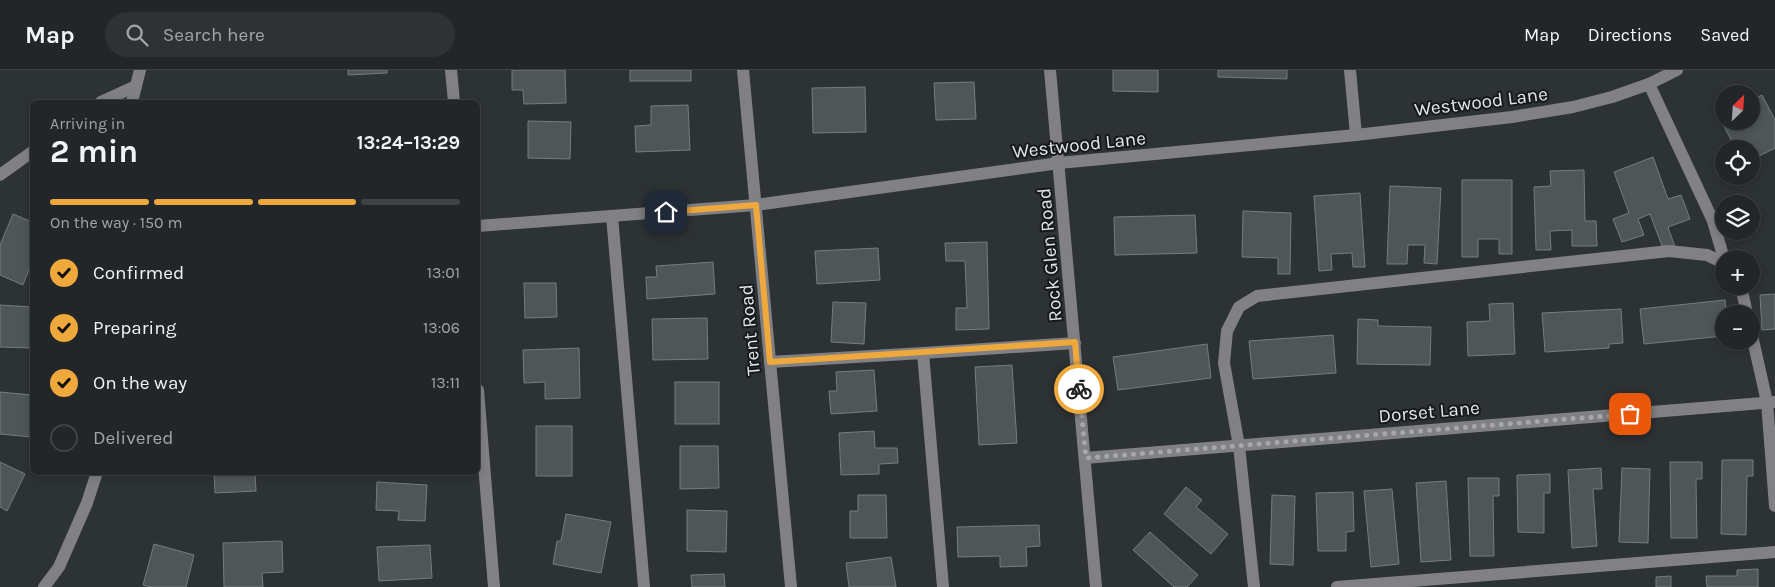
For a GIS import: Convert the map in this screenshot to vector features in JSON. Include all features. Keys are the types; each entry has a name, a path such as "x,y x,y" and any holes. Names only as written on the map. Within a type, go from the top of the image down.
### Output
{"street":[{"path":"132,100 140,70"},
{"path":"451,70 454,100"},
{"name":"Trent Road","path":"743,70 791,587"},
{"name":"Rock Glen Road","path":"1050,70 1096,587"},
{"path":"1350,70 1356,135"},
{"name":"Westwood Lane","path":"480,226 756,205 1059,163 1356,135 1512,117 1612,97 1649,84 1678,70"},
{"path":"1649,84 1713,221 1721,250"},
{"path":"105,100 136,86"},
{"path":"0,175 29,157"},
{"path":"612,216 644,587"},
{"path":"1254,587 1239,446 1224,363 1227,331 1239,307 1257,296 1669,251 1707,255 1715,259"},
{"path":"770,362 1075,342"},
{"path":"1756,350 1771,402 1775,506"},
{"path":"923,353 943,587"},
{"name":"Dorset Lane","path":"1086,458 1771,402"},
{"path":"480,415 494,587"},
{"path":"44,587 59,568 97,475"},
{"path":"1337,587 1775,552"}],"building":[{"path":"348,70 387,70 387,73 348,75"},
{"path":"512,70 565,70 566,103 524,104 523,90 512,90"},
{"path":"630,70 691,70 691,81 630,81"},
{"path":"1113,70 1158,70 1158,92 1113,91"},
{"path":"1218,70 1287,70 1287,79 1218,77"},
{"path":"974,82 976,119 936,120 934,83"},
{"path":"865,87 866,132 813,133 812,88"},
{"path":"1762,95 1775,120 1775,148 1760,156 1760,140 1731,140 1726,130 1760,130 1760,96"},
{"path":"688,105 690,150 636,152 635,126 651,125 651,106"},
{"path":"528,121 571,122 570,159 528,158"},
{"path":"1653,157 1668,199 1681,195 1690,219 1668,227 1675,247 1664,251 1650,214 1638,219 1644,235 1622,242 1613,219 1629,213 1614,172"},
{"path":"1584,170 1585,221 1596,221 1597,246 1572,246 1572,230 1550,231 1551,250 1536,250 1534,187 1551,186 1550,171"},
{"path":"1462,180 1512,180 1512,254 1499,254 1499,239 1478,239 1478,257 1462,257"},
{"path":"1390,186 1441,188 1437,264 1424,263 1425,245 1408,245 1407,264 1387,264"},
{"path":"1360,193 1365,267 1353,267 1352,253 1331,254 1332,270 1319,271 1314,196"},
{"path":"1243,211 1291,213 1290,274 1278,274 1278,258 1242,257"},
{"path":"13,214 30,221 30,267 23,285 0,275 0,245"},
{"path":"1195,215 1197,253 1115,255 1114,217"},
{"path":"987,242 989,329 956,330 956,308 967,308 965,261 946,261 945,243"},
{"path":"878,248 880,280 817,284 815,251"},
{"path":"713,262 715,294 647,299 646,277 657,277 656,266"},
{"path":"524,283 556,283 557,317 525,318"},
{"path":"1775,294 1775,329 1762,330 1760,295"},
{"path":"1725,300 1725,305 1715,305 1715,337 1644,344 1640,309"},
{"path":"833,302 866,303 864,344 831,342"},
{"path":"1513,303 1515,354 1468,356 1467,322 1490,321 1489,304"},
{"path":"0,305 30,307 30,348 0,347"},
{"path":"1621,309 1623,343 1609,344 1609,348 1545,352 1542,313"},
{"path":"707,318 708,359 653,360 652,319"},
{"path":"1358,319 1378,320 1378,326 1431,327 1430,365 1357,364"},
{"path":"1333,335 1336,373 1253,379 1249,341"},
{"path":"1207,344 1211,378 1118,390 1113,357"},
{"path":"579,348 580,398 545,399 545,382 524,383 523,350"},
{"path":"1012,365 1017,443 979,445 975,367"},
{"path":"874,370 877,411 831,414 829,391 837,391 836,372"},
{"path":"675,382 719,382 719,424 675,424"},
{"path":"0,392 30,395 30,437 0,434"},
{"path":"536,426 572,426 572,476 536,476"},
{"path":"874,431 875,448 897,448 898,463 879,464 879,474 841,475 839,433"},
{"path":"680,446 718,446 719,488 680,489"},
{"path":"1722,460 1753,460 1753,476 1747,476 1746,535 1721,534"},
{"path":"0,462 25,474 7,511 0,507"},
{"path":"1670,462 1702,462 1702,479 1696,479 1697,538 1671,538"},
{"path":"1601,468 1602,489 1593,489 1597,546 1572,548 1568,470"},
{"path":"1622,468 1650,469 1648,543 1619,542"},
{"path":"1550,474 1550,493 1544,493 1544,533 1518,532 1517,475"},
{"path":"214,475 255,475 256,491 215,493"},
{"path":"1468,478 1499,478 1499,496 1493,496 1494,556 1470,556"},
{"path":"1446,481 1451,560 1421,562 1416,483"},
{"path":"377,482 427,485 425,521 398,520 399,511 376,510"},
{"path":"1186,487 1202,500 1196,507 1228,534 1211,554 1164,514"},
{"path":"1392,489 1399,564 1371,567 1364,491"},
{"path":"1353,492 1354,531 1346,532 1346,551 1318,551 1316,493"},
{"path":"858,495 886,495 887,538 850,538 850,511 858,511"},
{"path":"1272,495 1295,496 1293,565 1270,564"},
{"path":"687,510 727,511 726,552 687,551"},
{"path":"566,514 611,522 601,573 553,564 557,541 561,541"},
{"path":"1039,525 1040,546 1026,547 1027,566 1000,567 1000,556 958,557 957,527"},
{"path":"1150,532 1198,575 1187,587 1174,587 1133,550"},
{"path":"282,541 283,572 262,573 263,587 224,587 223,543"},
{"path":"154,544 194,555 186,587 151,587 143,585"},
{"path":"430,545 432,578 379,581 377,547"},
{"path":"891,557 896,587 849,587 846,563"},
{"path":"1758,569 1758,587 1707,587 1706,576 1737,576 1737,570"},
{"path":"724,574 725,587 692,587 691,575"},
{"path":"1671,576 1671,587 1656,587 1656,577"}],"way so far":[{"path":"1079,389 1086,458 1630,414"}],"route":[{"path":"666,212 756,205 770,362 1075,342 1079,389"}]}
